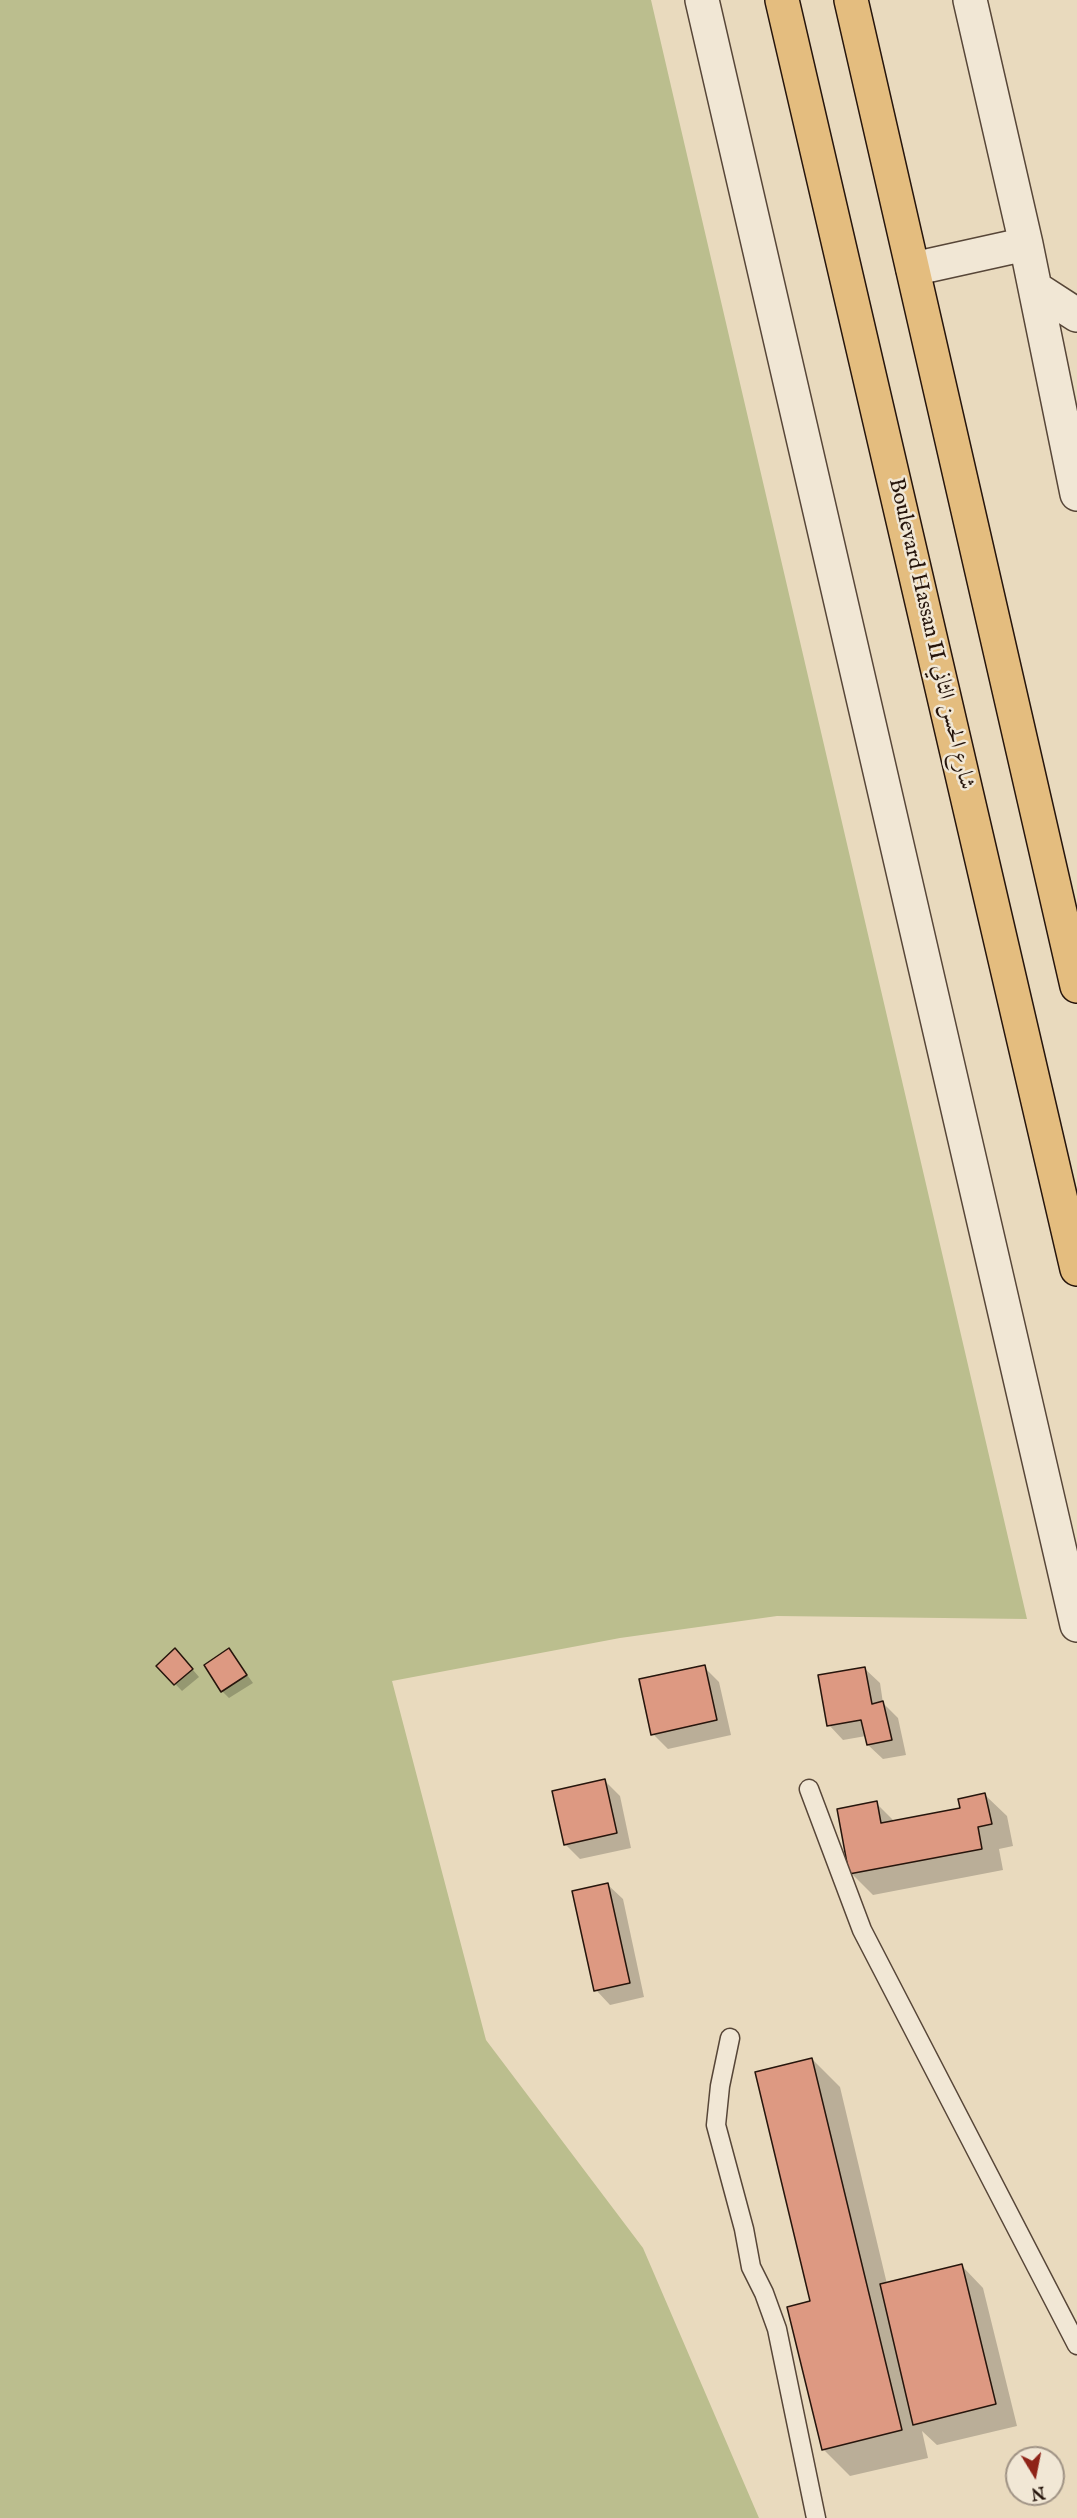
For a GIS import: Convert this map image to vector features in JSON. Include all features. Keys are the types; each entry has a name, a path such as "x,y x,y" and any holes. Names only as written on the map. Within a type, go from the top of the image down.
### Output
{"main road":[{"name":"Boulevard Hassan II شارع الحسن الثاني","path":"782,0 1077,1269"},
{"path":"851,0 1077,987"}],"street":[{"path":"702,0 1077,1625"},
{"path":"970,0 1026,244 1077,494"},
{"path":"913,269 1026,244"},
{"path":"1035,288 1077,315"}],"lane":[{"path":"808,1789 862,1930 1077,2345"},
{"path":"730,2038 720,2086 716,2125 744,2229 751,2267 764,2293 777,2329 816,2518"}],"green space":[{"path":"0,0 651,0 1027,1619 777,1616 620,1638 392,1681 486,2040 643,2248 759,2518 0,2518"}],"building":[{"path":"175,1648 193,1669 174,1685 156,1666"},
{"path":"229,1648 247,1675 221,1692 204,1665"},
{"path":"705,1665 717,1720 651,1735 639,1679"},
{"path":"865,1667 872,1704 883,1701 892,1740 867,1745 861,1720 827,1726 818,1675"},
{"path":"605,1779 617,1833 564,1845 552,1791"},
{"path":"985,1793 992,1824 978,1827 982,1849 849,1874 837,1809 877,1801 881,1823 960,1808 958,1799"},
{"path":"608,1883 630,1983 594,1991 572,1891"},
{"path":"812,2058 902,2430 822,2450 787,2307 810,2301 755,2072"},
{"path":"962,2264 996,2404 913,2425 880,2284"}]}
